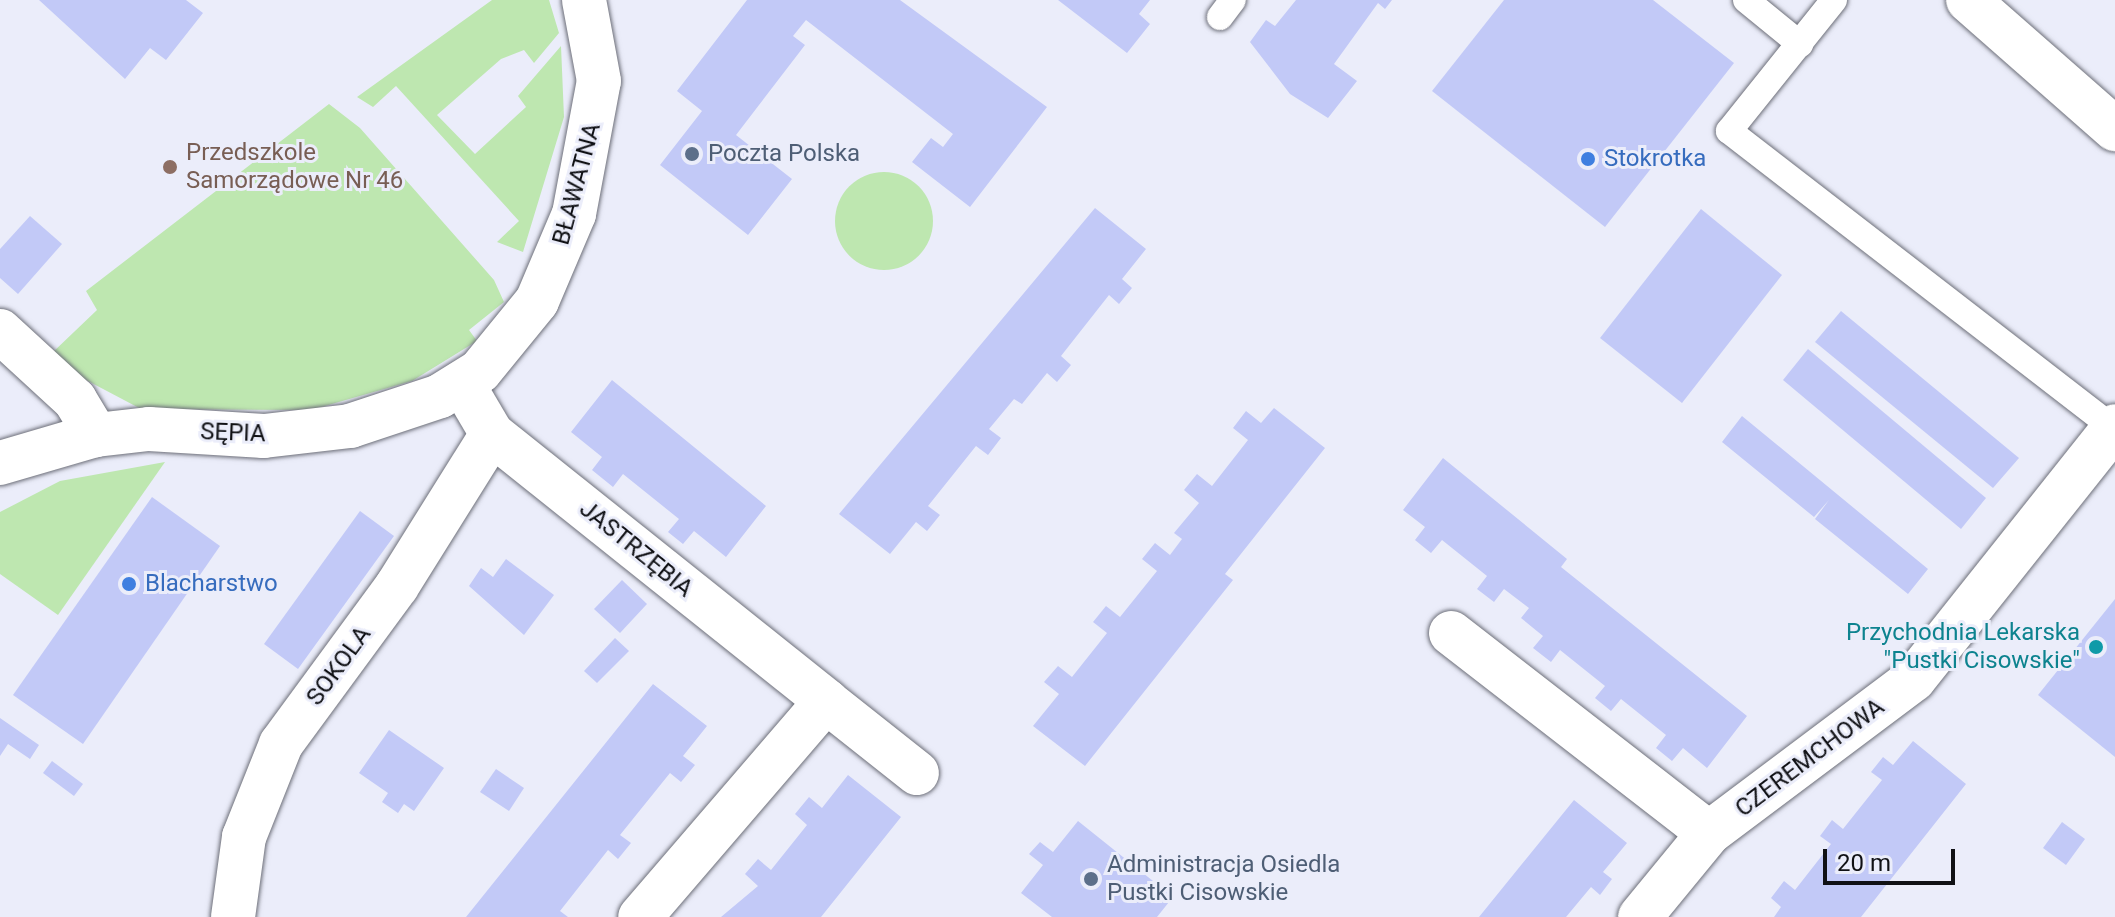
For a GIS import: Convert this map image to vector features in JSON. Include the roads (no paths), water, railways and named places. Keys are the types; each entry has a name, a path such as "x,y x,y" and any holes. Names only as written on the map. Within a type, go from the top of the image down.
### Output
{"street":[{"name":"BŁAWATNA","path":"462,383 518,330 574,214 599,81 584,0"},
{"path":"1968,0 2115,129"},
{"path":"0,331 75,400 96,435"},
{"name":"JASTRZĘBIA","path":"462,383 492,434 917,773"},
{"name":"SĘPIA","path":"0,463 96,435 319,431 406,410 462,383"},
{"name":"CZEREMCHOWA","path":"1640,917 1709,833 1914,679 2114,427"},
{"name":"SOKOLA","path":"233,917 244,837 281,744 397,586 492,434"},
{"path":"1451,633 1709,833"},
{"path":"640,917 826,701"}],"lane":[{"path":"1746,0 1800,44"},
{"path":"1834,0 1729,131 2114,427"}],"place":[{"name":"Poczta Polska","path":"692,154"},
{"name":"Stokrotka","path":"1588,159"},
{"name":"Przedszkole Samorządowe Nr 46","path":"170,167"},
{"name":"Blacharstwo","path":"129,584"},
{"name":"Przychodnia Lekarska \"Pustki Cisowskie\"","path":"2096,647"},
{"name":"Administracja Osiedla Pustki Cisowskie","path":"1091,879"}]}
